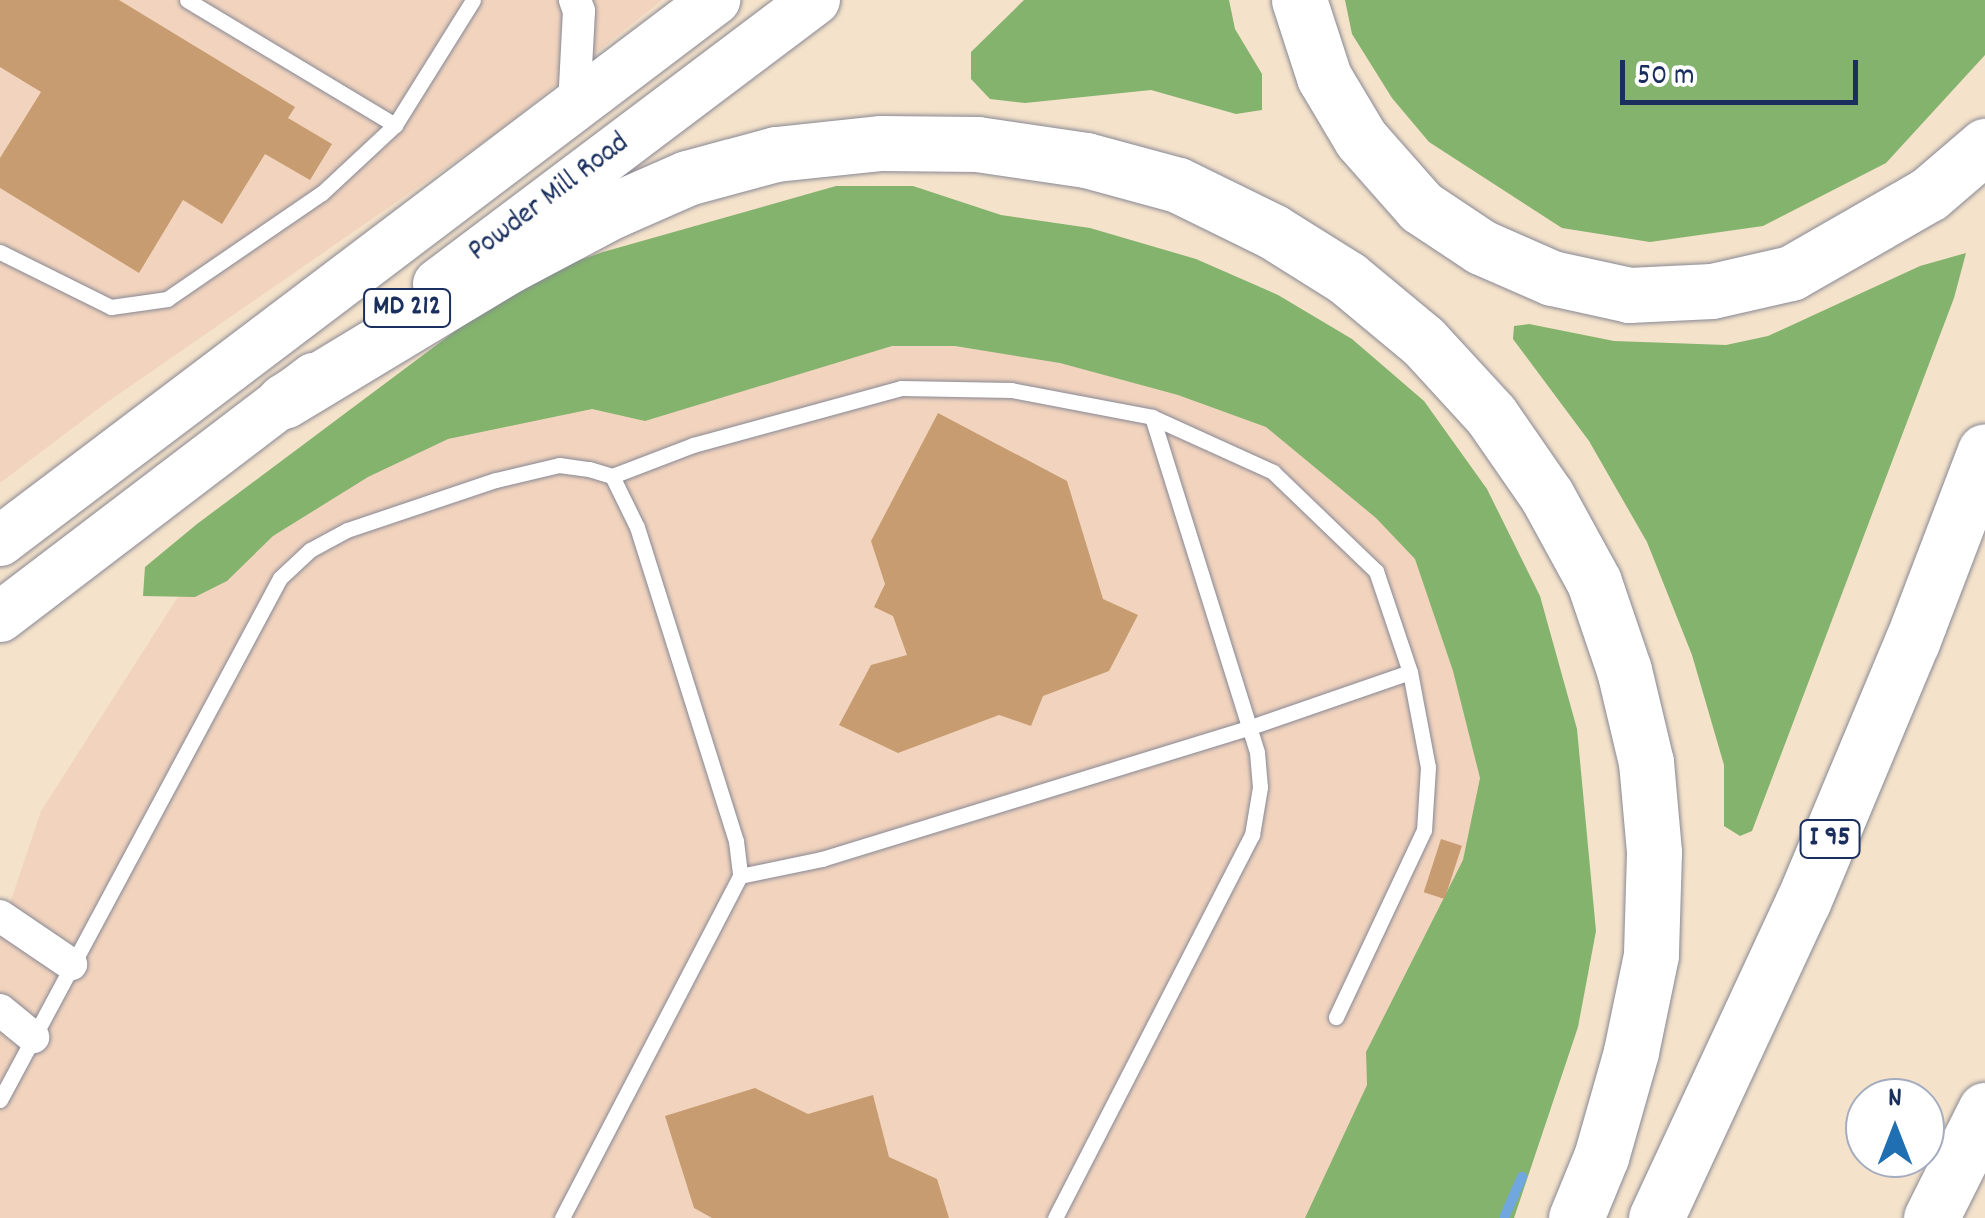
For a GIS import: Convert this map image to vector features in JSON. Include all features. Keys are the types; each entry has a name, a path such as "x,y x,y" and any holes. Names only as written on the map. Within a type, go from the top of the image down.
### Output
{"highway":[{"path":"1300,0 1324,77 1361,139 1421,207 1481,247 1552,278 1630,294 1712,291 1791,273 1929,194 1985,146"},
{"path":"284,400 508,266 612,211 687,178 776,154 881,142 977,144 1086,160 1178,185 1272,231 1347,278 1423,341 1491,415 1547,496 1594,582 1624,670 1646,762 1654,852 1651,955 1632,1052 1601,1157 1576,1218"},
{"name":"I 95","path":"1656,1218 1810,885 1912,642 1985,451"},
{"path":"1931,1218 1985,1110"}],"main road":[{"name":"Powder Mill Road","path":"0,541 715,0"},
{"name":"Powder Mill Road","path":"0,617 815,0"},
{"path":"0,501 133,440"}],"street":[{"path":"574,106 579,11 575,0"},
{"path":"0,916 71,964"},
{"path":"0,1010 32,1038"}],"lane":[{"path":"187,0 396,124"},
{"path":"0,252 111,307 167,299 322,193 396,124 473,0"},
{"path":"0,1100 280,578 300,560 347,530 496,480 559,465 612,476 692,445 901,388 1011,390 1152,418 1273,472 1376,571 1410,672 1428,767 1424,830 1336,1017"},
{"path":"1056,1218 1252,835 1260,787 1256,752 1152,418"},
{"path":"562,1218 740,876 736,841 636,527 612,476"},
{"path":"740,876 809,863 1248,728 1410,672"}],"shaded area":[{"path":"0,0 662,0 495,134 106,403 0,483"},
{"path":"871,257 1317,355 1537,789 1338,1218 0,1218 0,933 41,811 204,556 535,346"}],"green space":[{"path":"1024,0 1229,0 1235,29 1262,74 1262,110 1236,114 1151,90 1025,103 990,99 971,79 971,52"},
{"path":"1345,0 1985,0 1985,55 1886,163 1763,226 1650,242 1562,228 1429,142 1392,98 1352,34"},
{"path":"836,186 913,186 1001,215 1090,228 1196,259 1278,295 1352,339 1424,401 1487,489 1540,596 1577,729 1596,931 1578,1027 1514,1218 1305,1218 1367,1085 1366,1052 1463,860 1480,778 1453,671 1415,559 1376,518 1266,427 1178,395 1060,363 955,346 892,346 645,421 592,409 448,439 368,477 273,536 227,581 195,597 143,596 145,567 197,524 486,308 540,274 603,252"},
{"path":"1966,253 1954,298 1752,831 1740,836 1724,826 1724,765 1692,655 1647,542 1589,441 1513,339 1514,326 1529,324 1614,341 1726,345 1768,336 1920,266"}],"building":[{"path":"0,0 119,0 295,107 288,118 332,144 310,180 265,154 222,224 183,200 139,273 0,188 0,158 41,92 0,67"},
{"path":"938,413 1067,481 1103,599 1138,615 1109,671 1043,696 1031,726 999,715 898,753 839,725 871,665 907,655 893,616 874,607 885,584 871,541"},
{"path":"1441,839 1462,846 1445,899 1424,892"},
{"path":"755,1088 808,1114 873,1095 889,1157 937,1179 949,1218 712,1218 694,1208 665,1116"}],"waterway":[{"path":"1504,1218 1522,1177"}]}
